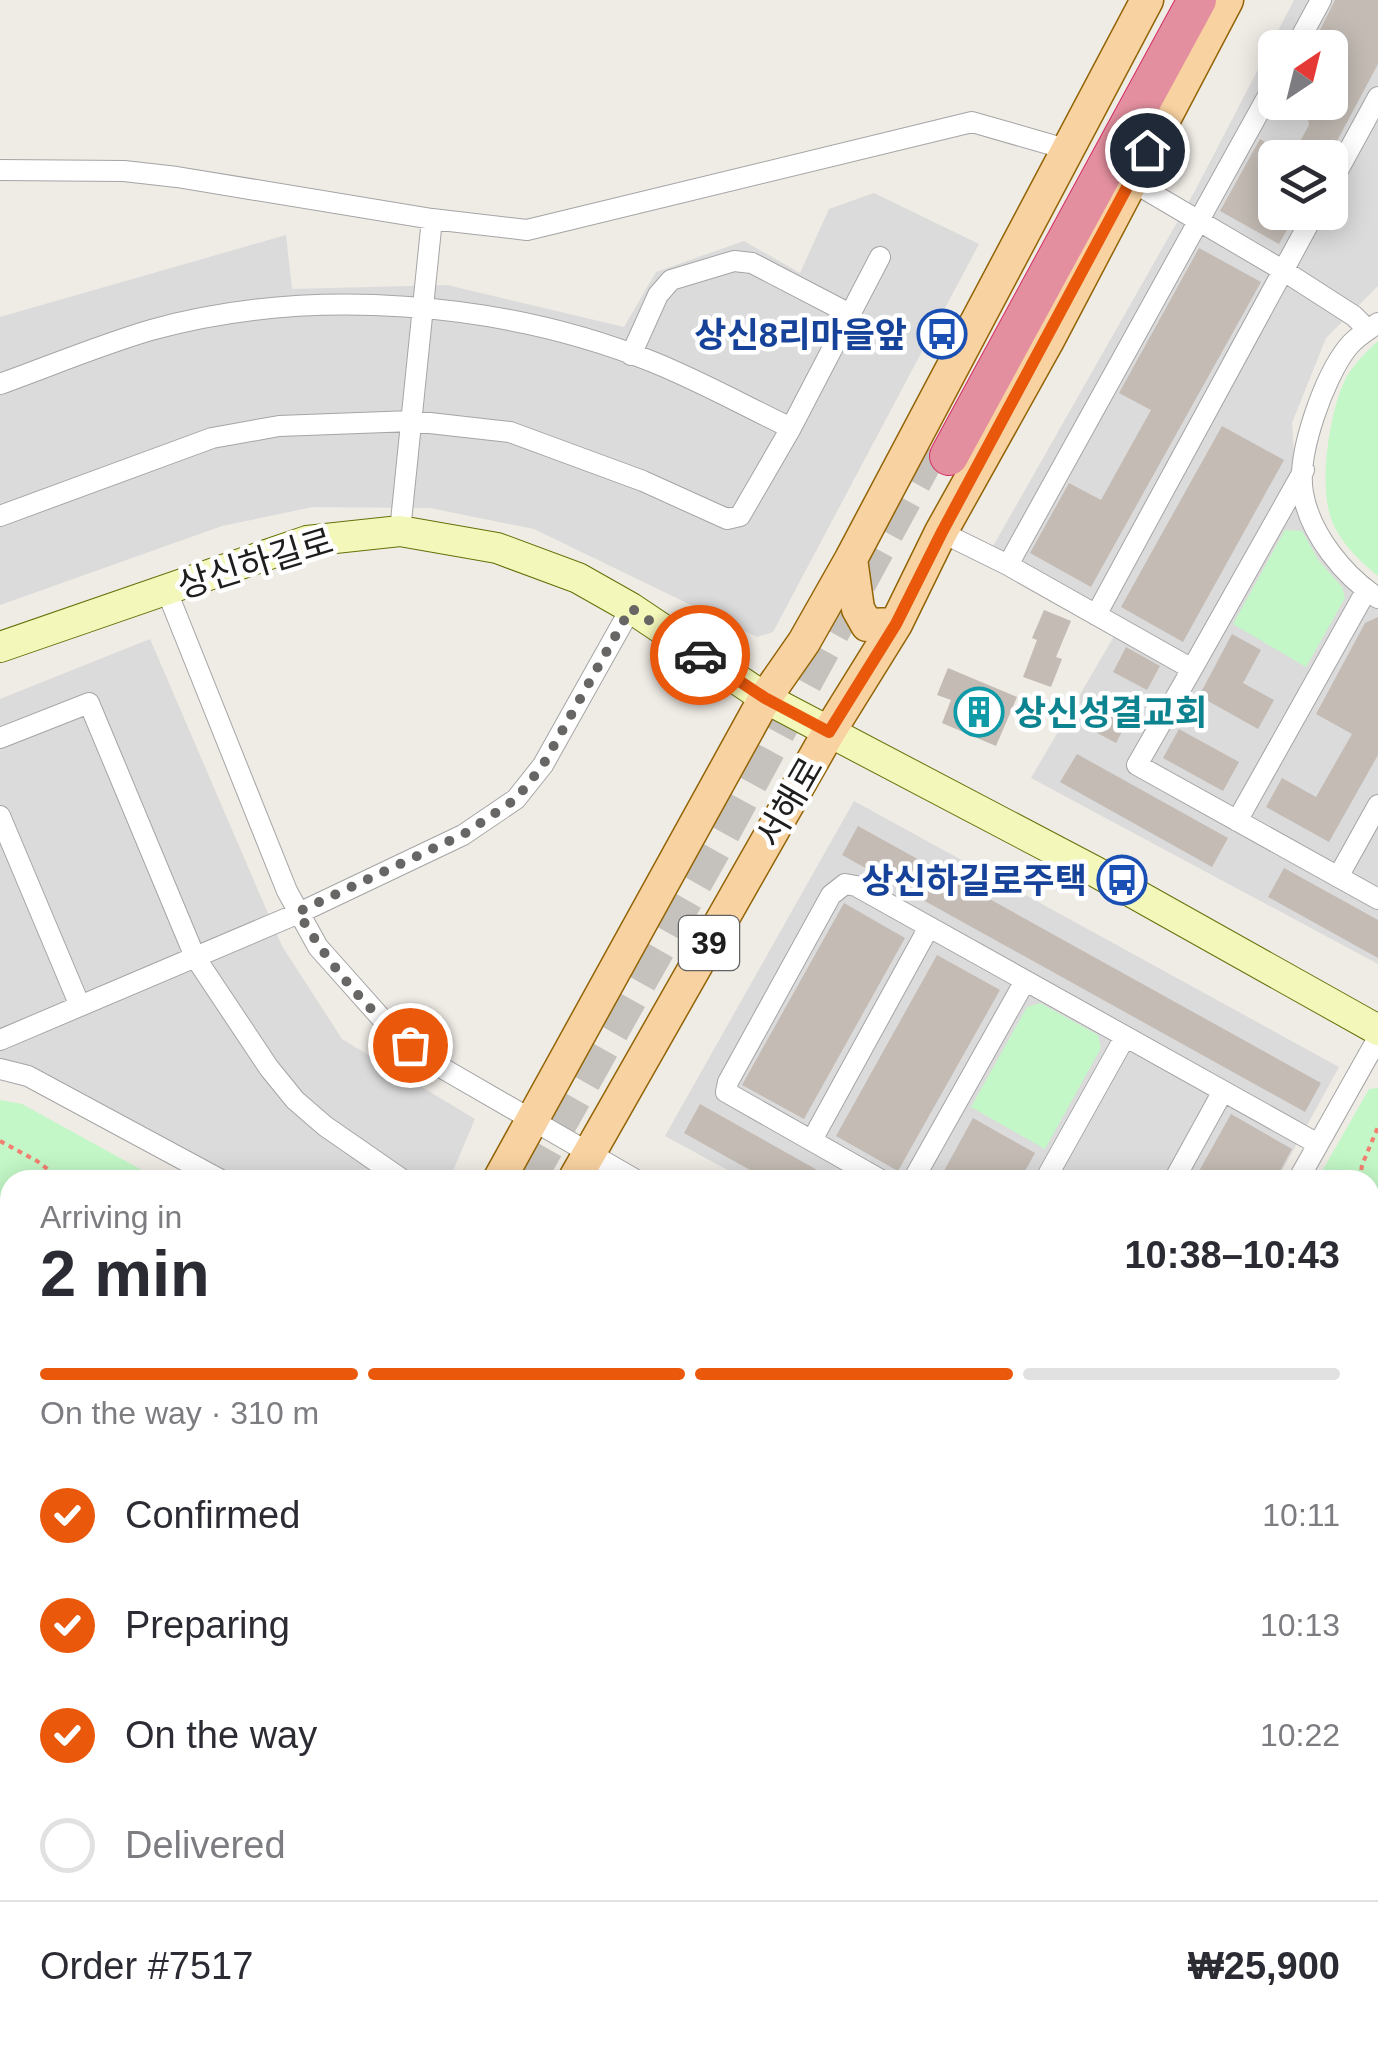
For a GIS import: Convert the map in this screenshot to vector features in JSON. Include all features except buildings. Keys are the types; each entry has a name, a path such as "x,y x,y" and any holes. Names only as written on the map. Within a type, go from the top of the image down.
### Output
{"highway":[{"path":"1180,0 940,453 1197,0"}],"main road":[{"name":"서해로","path":"504,1170 765,698 804,642 851,558 1147,0"},
{"name":"서해로","path":"582,1167 829,732 896,624 1227,0"},
{"path":"851,558 858,609 867,625 896,624"}],"street":[{"path":"1304,30 1321,0"},
{"path":"1348,152 1378,97"},
{"path":"1008,566 1258,114"},
{"path":"0,170 124,171 526,230 972,122 1066,148"},
{"path":"1131,181 1373,326 1349,345 1334,368 1312,428 1302,492 1325,545 1372,594 1238,821"},
{"path":"400,531 432,219"},
{"path":"1096,615 1305,230"},
{"path":"0,516 212,438 279,426 412,421 510,432 643,481 726,519 740,516 791,428 880,257"},
{"path":"631,354 658,295 671,280 734,261 752,263 850,314"},
{"path":"0,384 151,330 215,317 304,306 460,310 540,326 652,361 791,428"},
{"path":"1304,470 1137,765 1378,899"},
{"name":"상신하길로","path":"0,647 306,541 400,531 497,548 578,578 631,608 765,698 1096,872 1378,1034"},
{"path":"942,532 1192,669"},
{"path":"166,588 298,912 318,946 391,1029 430,1061 531,1120 582,1167"},
{"path":"0,1040 298,912 464,834 516,799 543,765 631,608"},
{"path":"0,738 89,703 195,957 268,1068 295,1100 389,1170"},
{"path":"1338,877 1378,805"},
{"path":"0,816 80,1006"},
{"path":"864,1170 728,1095 728,1082 831,895 841,884 856,886 1318,1144"},
{"path":"812,1140 930,927"},
{"path":"919,1170 1025,981"},
{"path":"1304,1170 1378,1034"},
{"path":"1051,1170 1125,1036"},
{"path":"0,1069 28,1076 202,1170"},
{"path":"1180,1170 1223,1091"}],"path":[{"path":"1361,1170 1378,1127"},
{"path":"0,1141 49,1170"}],"shaded area":[{"path":"1294,0 1378,0 1378,286 1326,338 1292,423 1297,499 1344,579 1378,609 1378,964 1031,778 1116,633 984,562 1196,189 1258,69 1258,120 1348,120 1348,30 1278,30"},
{"path":"874,193 979,244 773,632 757,637 534,529 430,508 313,507 222,526 0,605 0,317 286,235 292,289 447,285 624,327 656,272 744,241 800,273 829,209"},
{"path":"150,639 282,946 342,1039 475,1119 453,1170 204,1170 0,1064 0,699"},
{"path":"854,801 1339,1067 1282,1170 728,1170 665,1136"}],"green space":[{"path":"1378,341 1378,576 1338,533 1330,515 1326,483 1328,444 1341,389 1354,366"},
{"path":"1285,530 1302,531 1319,561 1342,587 1345,598 1306,667 1233,624"},
{"path":"1040,1003 1098,1035 1101,1048 1045,1149 971,1107 1027,1007"},
{"path":"1378,1088 1378,1170 1323,1170 1369,1089"},
{"path":"0,1100 22,1104 142,1170 0,1170"}],"tunnel":[{"path":"532,1170 930,449"}],"way so far":[{"path":"410,1045 348,982 318,946 298,912 464,834 516,799 543,765 631,608 700,655"}],"place":[{"name":"상신8리마을앞","path":"942,334"},
{"name":"상신성결교회","path":"979,712"},
{"name":"상신하길로주택","path":"1122,880"}],"route":[{"path":"700,655 765,698 829,732 896,624 1147,150"}]}
